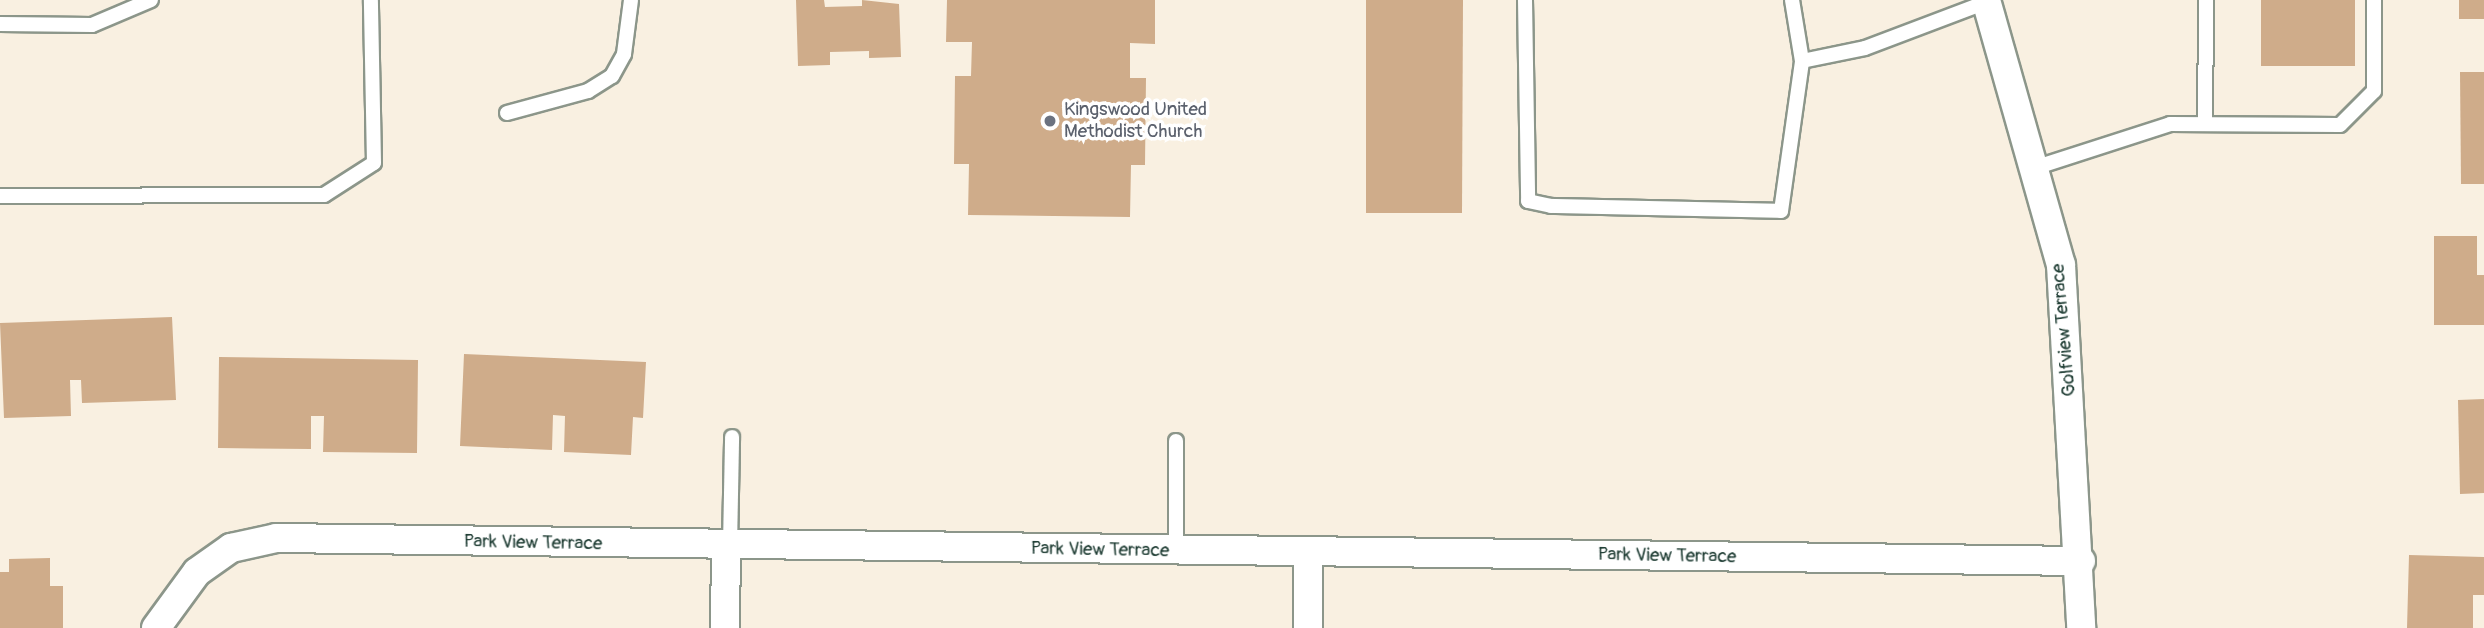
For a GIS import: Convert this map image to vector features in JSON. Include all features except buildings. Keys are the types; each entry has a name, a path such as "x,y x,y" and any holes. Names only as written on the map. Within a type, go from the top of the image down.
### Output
{"street":[{"name":"Golfview Terrace","path":"1987,1 2061,265 2081,561 2081,628"},
{"name":"Park View Terrace","path":"156,628 197,572 231,548 276,538 728,546 2081,561"},
{"path":"725,628 728,546"},
{"path":"1308,552 1308,628"}],"lane":[{"path":"0,23 92,25 151,0"},
{"path":"0,196 324,195 374,163 371,0"},
{"path":"508,113 588,91 612,76 624,54 631,0"},
{"path":"1525,0 1528,201 1550,206 1781,211 1802,61 1792,0"},
{"path":"2205,124 2206,0"},
{"path":"2034,168 2170,124 2340,125 2374,91 2374,0"},
{"path":"1802,61 1865,48 1987,1"},
{"path":"728,546 732,437"},
{"path":"1176,441 1176,551"}],"place":[{"name":"Kingswood United Methodist Church","path":"1050,121"}]}
